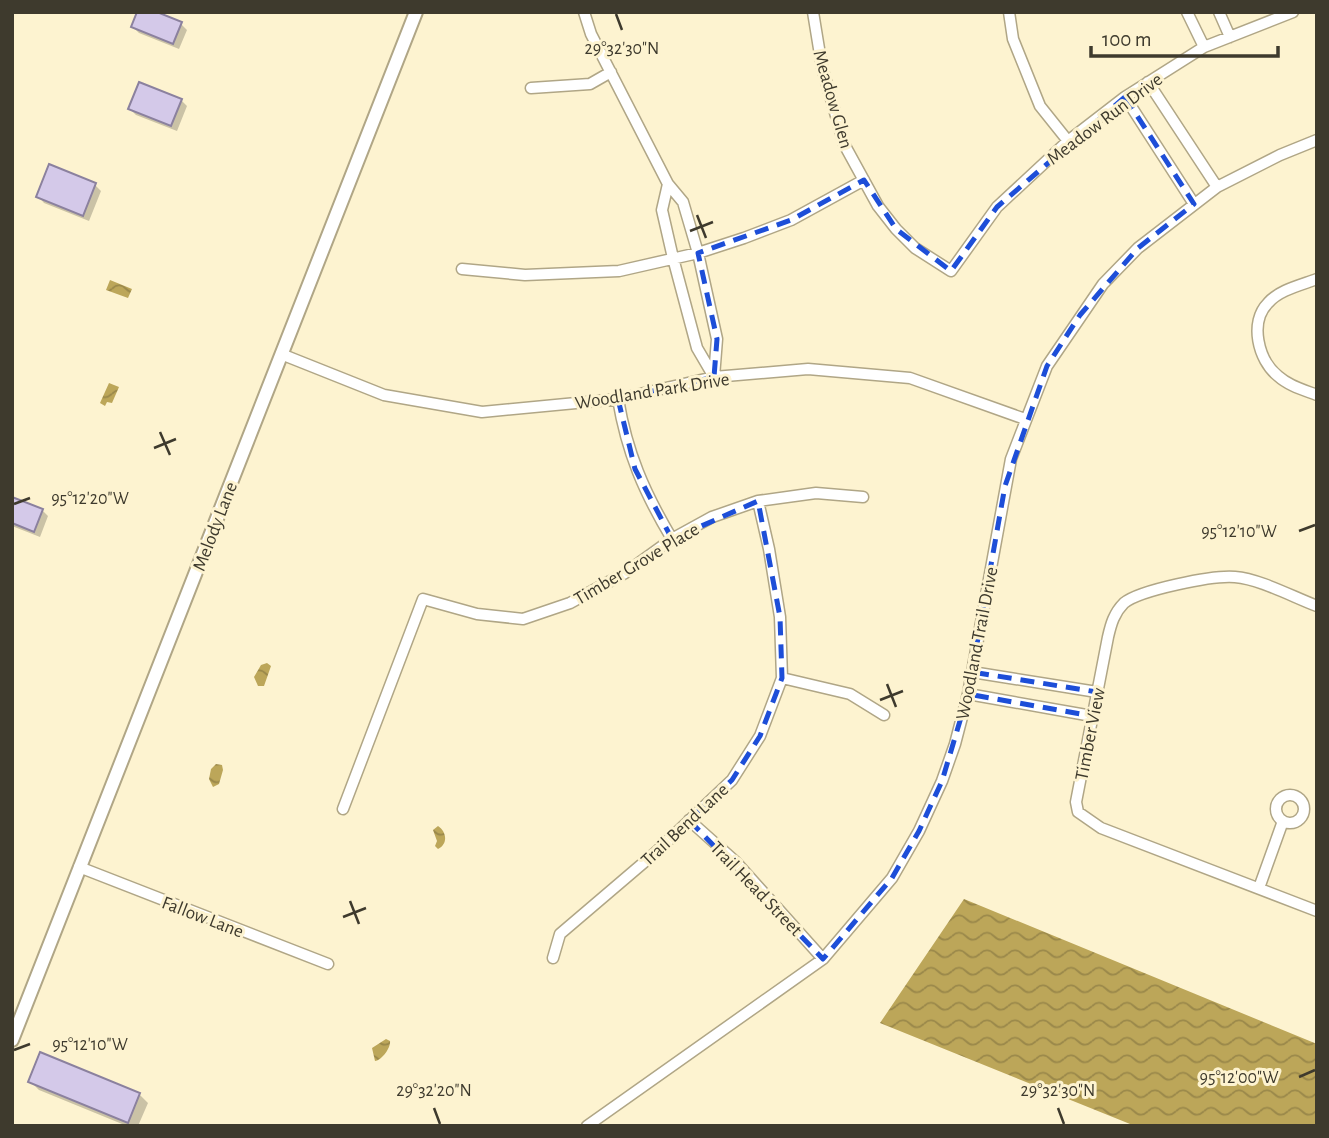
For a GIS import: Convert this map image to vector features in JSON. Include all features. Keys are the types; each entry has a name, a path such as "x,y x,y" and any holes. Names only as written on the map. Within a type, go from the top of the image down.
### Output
{"street":[{"name":"Melody Lane","path":"12,1040 416,12"},
{"path":"584,12 591,34 668,184 683,202 698,253 717,339 714,377"},
{"name":"Meadow Glen","path":"813,12 822,67 844,144 878,206 896,229 915,248 951,271"},
{"path":"1009,12 1013,39 1040,106 1068,141"},
{"path":"1186,12 1204,47"},
{"path":"1219,12 1230,37"},
{"name":"Meadow Run Drive","path":"951,271 997,207 1068,141 1125,97 1204,47 1293,12"},
{"path":"531,88 590,84 611,72"},
{"path":"1148,82 1217,187"},
{"path":"1125,97 1194,204"},
{"name":"Woodland Trail Drive","path":"587,1126 823,959 892,878 919,831 946,769 968,694 1004,486 1025,419 1046,366 1103,285 1138,248 1217,187 1280,155 1317,140"},
{"path":"462,269 525,275 619,271 698,253 791,220 864,180"},
{"path":"668,184 662,210 673,258 697,348 714,377"},
{"path":"1317,279 1268,302 1257,320 1263,356 1276,375 1317,396"},
{"name":"Woodland Park Drive","path":"281,354 384,394 482,412 618,399 714,377 808,369 910,378 1025,419"},
{"path":"618,399 625,437 635,469 672,539"},
{"name":"Timber Grove Place","path":"343,809 423,599 477,614 523,619 570,603 625,573 672,539 712,517 758,501 816,493 863,496"},
{"name":"Trail Bend Lane","path":"553,958 560,934 655,853 732,780 760,736 782,678 780,617 758,501"},
{"name":"Timber View","path":"1317,606 1234,577 1171,585 1141,593 1125,603 1114,616 1076,802 1078,812 1101,828 1317,911"},
{"path":"972,672 1097,692"},
{"path":"782,678 850,694 884,715"},
{"path":"968,694 1092,716"},
{"name":"Trail Head Street","path":"689,820 736,862 823,959"},
{"path":"1259,888 1283,821"},
{"name":"Fallow Lane","path":"79,867 328,964"}],"highlighted area":[{"path":"1125,97 1194,204 1138,248 1080,315 1047,366 1005,486 972,672 1097,692 1092,716 968,694 942,781 919,831 892,878 823,959 689,820 732,780 760,736 782,678 780,617 758,501 672,539 635,469 618,399 714,377 717,339 698,253 791,220 864,180 896,229 951,271 997,207"}],"water":[{"path":"110,280 132,289 128,298 106,290"},
{"path":"109,383 119,387 112,403 107,402 105,406 100,403"},
{"path":"267,663 271,666 264,686 258,686 254,677 261,665"},
{"path":"216,764 222,765 223,770 219,784 213,787 209,779 211,769"},
{"path":"438,826 445,838 438,849 435,846 437,841 433,830"},
{"path":"964,899 1317,1044 1317,1126 1135,1126 880,1023"},
{"path":"386,1039 390,1041 387,1050 375,1061 372,1048"}],"building":[{"path":"137,12 157,12 182,22 173,44 131,27"},
{"path":"139,82 182,99 171,126 128,109"},
{"path":"49,164 96,183 83,216 36,197"},
{"path":"12,497 43,509 34,532 12,523"},
{"path":"40,1052 140,1093 128,1123 28,1082"}]}
